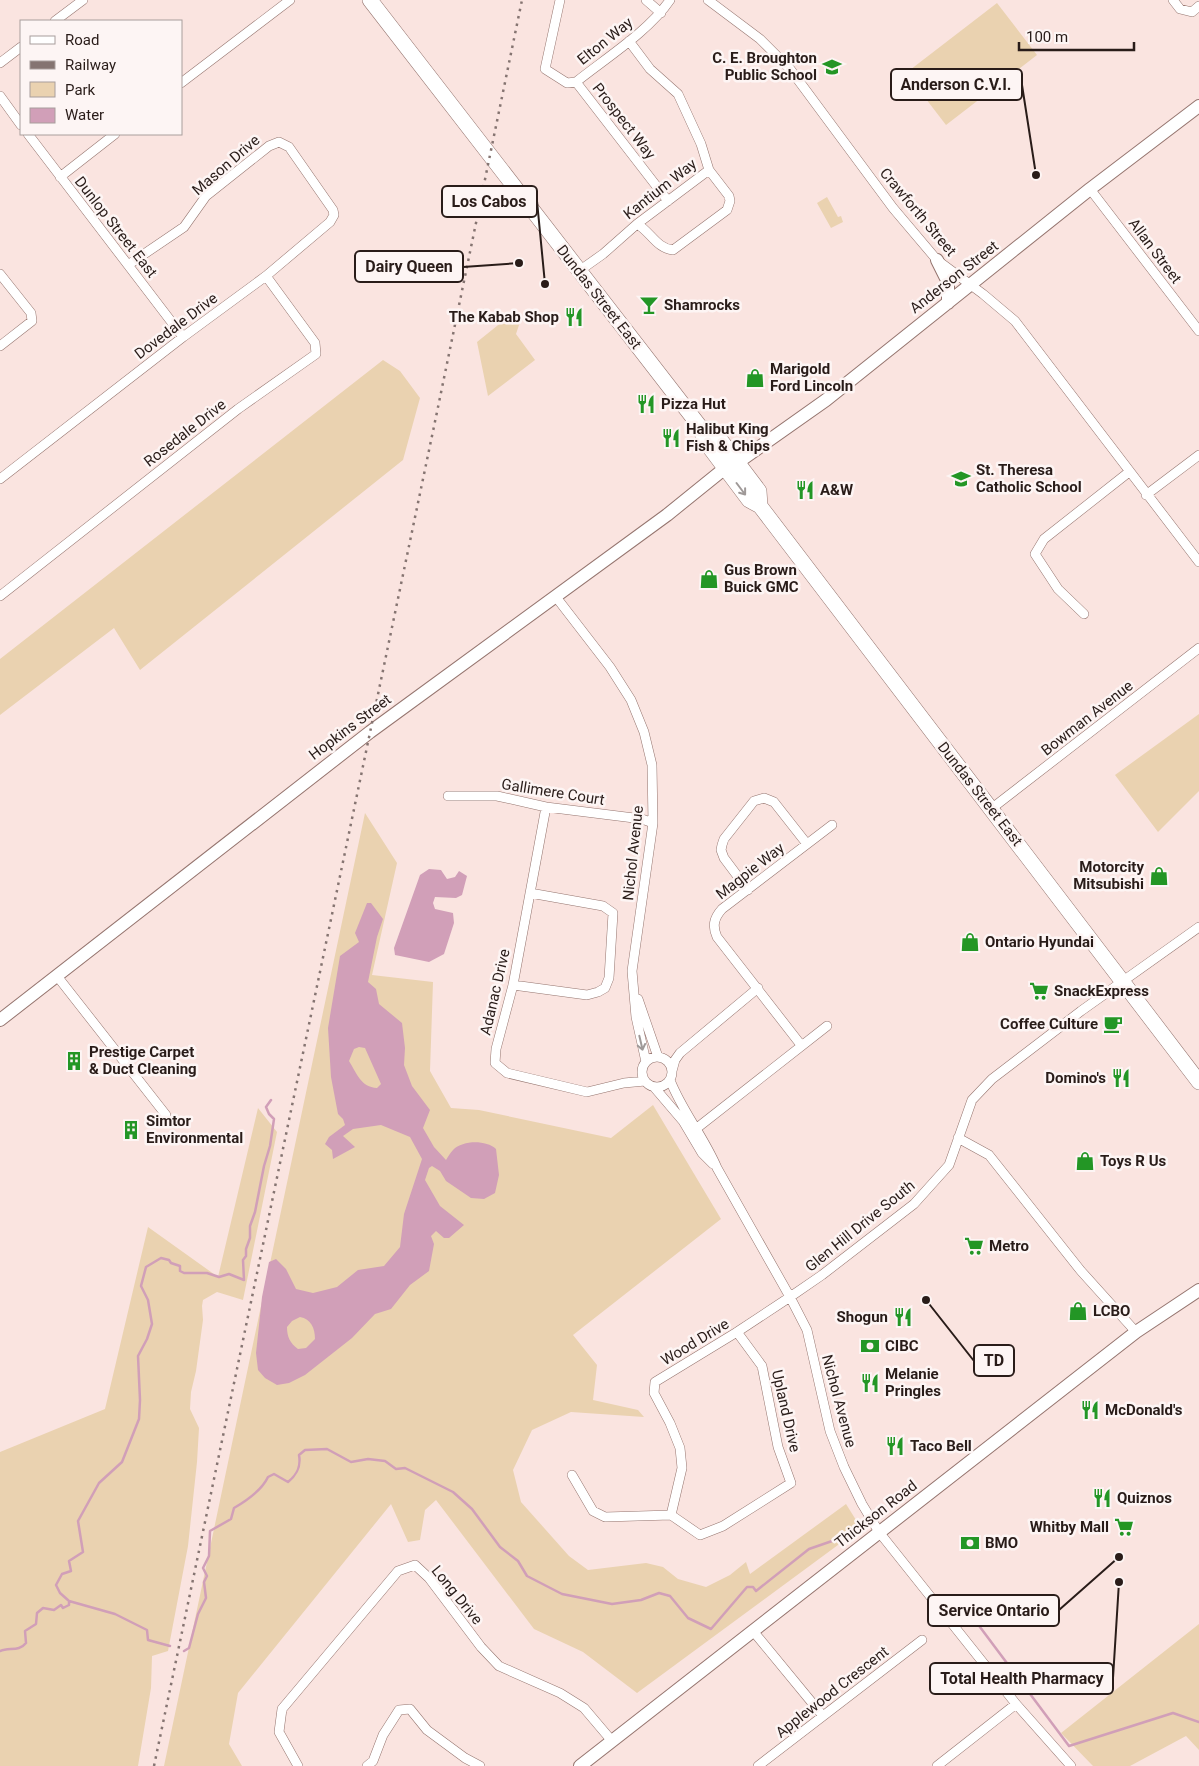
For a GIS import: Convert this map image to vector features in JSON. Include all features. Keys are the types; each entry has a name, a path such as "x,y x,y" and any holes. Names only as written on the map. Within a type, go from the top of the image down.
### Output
{"main road":[{"name":"Dundas Street East","path":"370,0 701,428 713,430 749,500 760,506 1199,1082"},
{"name":"Anderson Street","path":"731,466 826,400 1090,189 1199,106"},
{"path":"937,260 948,282 948,303"},
{"name":"Hopkins Street","path":"0,1020 370,732 731,466"},
{"name":"Thickson Road","path":"580,1766 1136,1332 1197,1289"}],"street":[{"path":"56,20 83,0"},
{"path":"182,82 290,0"},
{"path":"560,0 545,69 567,83 576,82"},
{"path":"646,0 662,13"},
{"name":"Elton Way","path":"576,82 662,13 670,0"},
{"name":"Crawforth Street","path":"710,0 760,39 790,69 893,208 937,260 983,294 1015,321 1199,562"},
{"path":"1173,0 1180,9 1192,12 1199,6"},
{"name":"Kantium Way","path":"580,271 603,254 637,224 709,170 701,144 678,94 650,68 628,41"},
{"path":"0,63 20,48"},
{"name":"Prospect Way","path":"576,82 668,201"},
{"path":"0,96 20,124"},
{"name":"Dunlop Street East","path":"29,135 183,337"},
{"path":"60,176 114,135"},
{"name":"Mason Drive","path":"128,265 184,227 206,196 274,143 283,143 288,147 314,182"},
{"path":"637,224 646,229 664,249 672,250 719,216 727,210 730,201 729,196 709,170"},
{"name":"Dovedale Drive","path":"0,479 183,337 266,276 332,219 334,215 332,206 314,182"},
{"name":"Allan Street","path":"1090,189 1199,331"},
{"path":"0,274 31,313 32,321 0,346"},
{"name":"Rosedale Drive","path":"0,596 238,409 316,354 315,343 266,276"},
{"path":"1146,494 1199,456"},
{"path":"1084,614 1058,589 1035,554 1044,539 1129,472"},
{"name":"Nichol Avenue","path":"556,596 610,668 631,700 644,732 652,765 653,824 632,971 636,1017 646,1062"},
{"name":"Bowman Avenue","path":"992,810 1199,648"},
{"name":"Gallimere Court","path":"448,796 497,796 546,807 642,819 653,824"},
{"path":"748,890 725,860 721,850 723,842 754,802 764,798 774,802 807,844"},
{"name":"Adanac Drive","path":"546,807 513,985 496,1049 495,1063 507,1073 587,1092 611,1087 644,1076"},
{"name":"Magpie Way","path":"801,1045 717,937 714,928 715,920 719,912 832,825"},
{"path":"513,985 587,995 605,988 609,978 613,913 603,906 530,893"},
{"name":"Glen Hill Drive South","path":"790,1298 914,1204 949,1165 972,1100 992,1079 1122,981 1199,927"},
{"path":"57,976 166,1115"},
{"path":"680,1054 651,1058 646,1062 644,1076 654,1087 663,1086 670,1080 675,1060 680,1054 758,988"},
{"name":"Nichol Avenue","path":"635,989 660,1058"},
{"path":"697,1128 801,1045 828,1026"},
{"path":"660,1058 670,1064 672,1070"},
{"name":"Nichol Avenue","path":"670,1080 678,1100 709,1149 716,1168 807,1330 830,1431 844,1467 862,1504 879,1532 1016,1704 1071,1766"},
{"name":"Nichol Avenue","path":"654,1087 683,1121 702,1153 716,1168"},
{"path":"958,1138 989,1155 1080,1270 1136,1332"},
{"name":"Wood Drive","path":"671,1515 682,1468 680,1448 670,1423 654,1393 655,1382 790,1298"},
{"name":"Upland Drive","path":"671,1515 700,1535 723,1526 791,1483 778,1447 762,1366 737,1332"},
{"path":"572,1475 593,1511 606,1517 671,1515"},
{"name":"Long Drive","path":"298,1766 279,1732 282,1709 398,1571 415,1565 429,1578 481,1648 500,1666 560,1693 584,1708 612,1741"},
{"path":"753,1630 823,1716"},
{"name":"Applewood Crescent","path":"758,1766 922,1640"},
{"path":"937,1766 1016,1704"},
{"path":"367,1766 373,1761 382,1735 399,1710 410,1709 427,1730 465,1758 480,1766"}],"green space":[{"path":"997,3 1037,55 946,125 906,73"},
{"path":"827,197 838,217 841,216 843,222 831,228 817,203"},
{"path":"513,313 520,322 516,334 535,360 488,396 477,342"},
{"path":"383,360 400,371 420,398 403,460 140,670 114,628 0,715 0,659"},
{"path":"1199,714 1199,791 1158,832 1115,775"},
{"path":"365,813 397,863 372,975 433,982 430,1071 451,1108 479,1110 611,1138 653,1105 721,1219 573,1335 597,1365 593,1400 638,1410 644,1417 571,1412 532,1430 513,1470 521,1502 569,1556 588,1570 646,1563 663,1567 678,1579 706,1587 730,1575 746,1562 750,1574 846,1504 861,1528 637,1693 583,1652 534,1629 436,1500 425,1510 420,1540 408,1542 391,1504 238,1693 229,1744 242,1766 164,1766"},
{"path":"258,1108 277,1132 243,1300 217,1292 203,1300 203,1320 191,1392 190,1409 199,1428 188,1546 168,1651 152,1656 151,1688 138,1766 0,1766 0,1452 105,1409 148,1227 218,1277"},
{"path":"1199,1624 1199,1750 1186,1736 1130,1766 1093,1766 1061,1733"}],"water":[{"path":"429,869 441,870 447,879 455,877 459,871 467,876 462,895 456,898 435,897 433,903 435,909 453,913 454,923 444,954 429,962 395,955 394,948 420,875"},
{"path":"367,903 371,903 383,919 377,937 368,982 376,989 379,1004 402,1023 405,1048 404,1065 412,1086 430,1110 423,1128 434,1147 446,1160 453,1150 463,1144 474,1142 492,1146 496,1149 499,1175 495,1193 484,1199 471,1198 446,1181 440,1171 432,1166 429,1168 425,1180 440,1206 464,1225 449,1238 444,1238 436,1231 431,1236 434,1244 429,1271 410,1285 391,1309 375,1314 352,1338 305,1375 289,1383 277,1385 265,1378 258,1370 256,1353 262,1297 269,1262 276,1259 286,1269 296,1289 313,1293 337,1287 358,1270 384,1266 400,1247 404,1214 422,1159 410,1137 381,1125 353,1129 343,1136 355,1147 333,1159 332,1150 325,1144 329,1137 345,1125 343,1119 338,1114 331,1077 328,1028 340,956 359,942 355,933","holes":["359,1047 365,1048 381,1084 377,1088 363,1082 349,1061 354,1049","300,1317 312,1325 315,1339 306,1348 298,1349 289,1340 287,1327 292,1321"]}],"waterway":[{"path":"0,1651 23,1646 26,1643 25,1631 36,1624 37,1613 43,1608 54,1610 61,1605 63,1608 69,1605 69,1601 60,1593 56,1585 62,1574 71,1571 69,1561 83,1552 78,1521 99,1483 122,1462 139,1419 138,1356 152,1324 148,1300 141,1286 146,1267 161,1258 180,1266 180,1271 184,1273 207,1273 219,1277 229,1274 244,1280 243,1260 246,1256 246,1249 250,1238 250,1226 270,1146 274,1119 266,1107 271,1100"},
{"path":"184,1651 189,1648 198,1614 206,1598 204,1582 207,1576 203,1568 209,1556 210,1531 231,1519 234,1508 258,1491 268,1477 274,1474 288,1482 294,1476 299,1466 299,1455 305,1450 327,1449 351,1462 368,1459 385,1461 396,1469 405,1468 453,1492 472,1509 500,1547 518,1561 527,1576 562,1594 612,1604 641,1600 659,1593 670,1596 688,1618 711,1629 747,1587 753,1587 756,1591 809,1549 835,1540"},
{"path":"69,1601 115,1614 147,1630 148,1640 170,1646"},
{"path":"968,1611 1069,1746 1173,1713 1199,1722"}],"railway":[{"path":"154,1766 522,0"}],"place":[{"name":"C. E. Broughton Public School","path":"832,67"},
{"name":"Anderson C.V.I.","path":"1036,175"},
{"name":"Dairy Queen","path":"519,263"},
{"name":"Los Cabos","path":"545,284"},
{"name":"Shamrocks","path":"649,305"},
{"name":"The Kabab Shop","path":"574,317"},
{"name":"Marigold Ford Lincoln","path":"755,378"},
{"name":"Pizza Hut","path":"646,404"},
{"name":"Halibut King Fish & Chips","path":"671,438"},
{"name":"St. Theresa Catholic School","path":"961,479"},
{"name":"A&W","path":"805,490"},
{"name":"Gus Brown Buick GMC","path":"709,579"},
{"name":"Motorcity Mitsubishi","path":"1159,876"},
{"name":"Ontario Hyundai","path":"970,942"},
{"name":"SnackExpress","path":"1039,991"},
{"name":"Coffee Culture","path":"1113,1024"},
{"name":"Prestige Carpet & Duct Cleaning","path":"74,1061"},
{"name":"Domino's","path":"1121,1078"},
{"name":"Simtor Environmental","path":"131,1130"},
{"name":"Toys R Us","path":"1085,1161"},
{"name":"Metro","path":"974,1246"},
{"name":"TD","path":"926,1300"},
{"name":"LCBO","path":"1078,1311"},
{"name":"Shogun","path":"903,1317"},
{"name":"CIBC","path":"870,1346"},
{"name":"Melanie Pringles","path":"870,1383"},
{"name":"McDonald's","path":"1090,1410"},
{"name":"Taco Bell","path":"895,1446"},
{"name":"Quiznos","path":"1102,1498"},
{"name":"Whitby Mall","path":"1124,1527"},
{"name":"BMO","path":"970,1543"},
{"name":"Service Ontario","path":"1119,1557"},
{"name":"Total Health Pharmacy","path":"1119,1582"}]}
